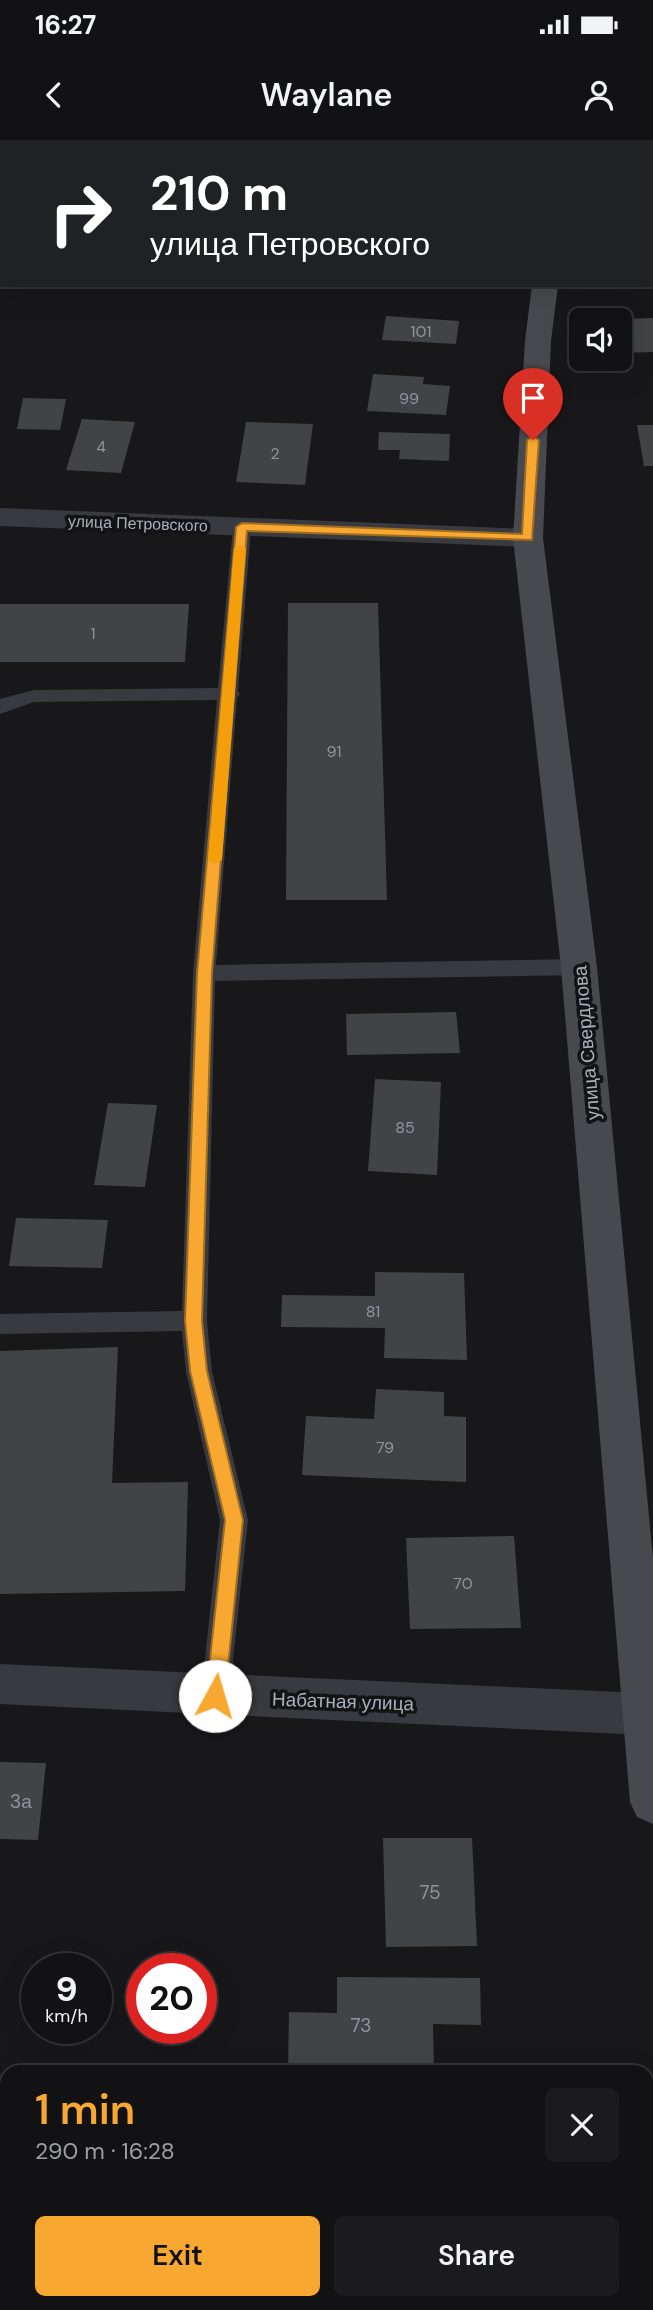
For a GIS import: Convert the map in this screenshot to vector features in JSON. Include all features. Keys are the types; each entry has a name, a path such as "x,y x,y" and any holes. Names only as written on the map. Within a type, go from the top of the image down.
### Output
{"street":[{"name":"улица Свердлова","path":"545,287 538,341 528,538 579,967 653,1802"},
{"name":"улица Петровского","path":"0,517 528,538"},
{"name":"Набатная улица","path":"0,1684 644,1714"}],"lane":[{"path":"215,1696 234,1520 198,1371 194,1321 204,973 230,694 242,527"},
{"path":"0,708 9,702 34,696 230,694"},
{"path":"204,973 579,967"},
{"path":"0,1324 194,1321"}],"building":[{"path":"386,316 459,321 456,344 382,340"},
{"path":"653,318 653,352 632,353 632,319"},
{"path":"373,374 424,377 423,384 450,386 446,415 367,411"},
{"path":"23,398 66,399 60,430 17,429"},
{"path":"82,419 135,422 121,473 66,470"},
{"path":"246,422 313,424 305,485 236,482"},
{"path":"637,425 653,425 653,466 644,466"},
{"path":"379,432 450,434 449,461 399,459 400,450 378,450"},
{"path":"288,603 378,603 387,900 286,900"},
{"path":"0,604 189,604 185,662 0,662"},
{"path":"456,1012 460,1053 347,1055 346,1014"},
{"path":"375,1079 441,1082 437,1175 368,1171"},
{"path":"108,1103 157,1105 145,1187 94,1185"},
{"path":"16,1218 108,1220 102,1268 9,1266"},
{"path":"375,1272 464,1273 467,1360 384,1358 385,1328 281,1327 282,1295 375,1296"},
{"path":"118,1347 112,1483 188,1482 185,1591 0,1594 0,1351"},
{"path":"376,1389 444,1392 444,1416 466,1417 466,1482 302,1475 306,1416 374,1419"},
{"path":"514,1536 521,1628 410,1629 406,1538"},
{"path":"0,1762 46,1763 38,1840 0,1839"},
{"path":"383,1838 472,1838 477,1946 386,1947"},
{"path":"337,1977 480,1978 481,2025 433,2024 434,2065 288,2065 289,2012 337,2013"}],"slow traffic":[{"path":"215,860 240,548"}],"route":[{"path":"215,1696 234,1520 198,1371 194,1321 204,973 230,694 242,527 528,538 533,440"}]}
